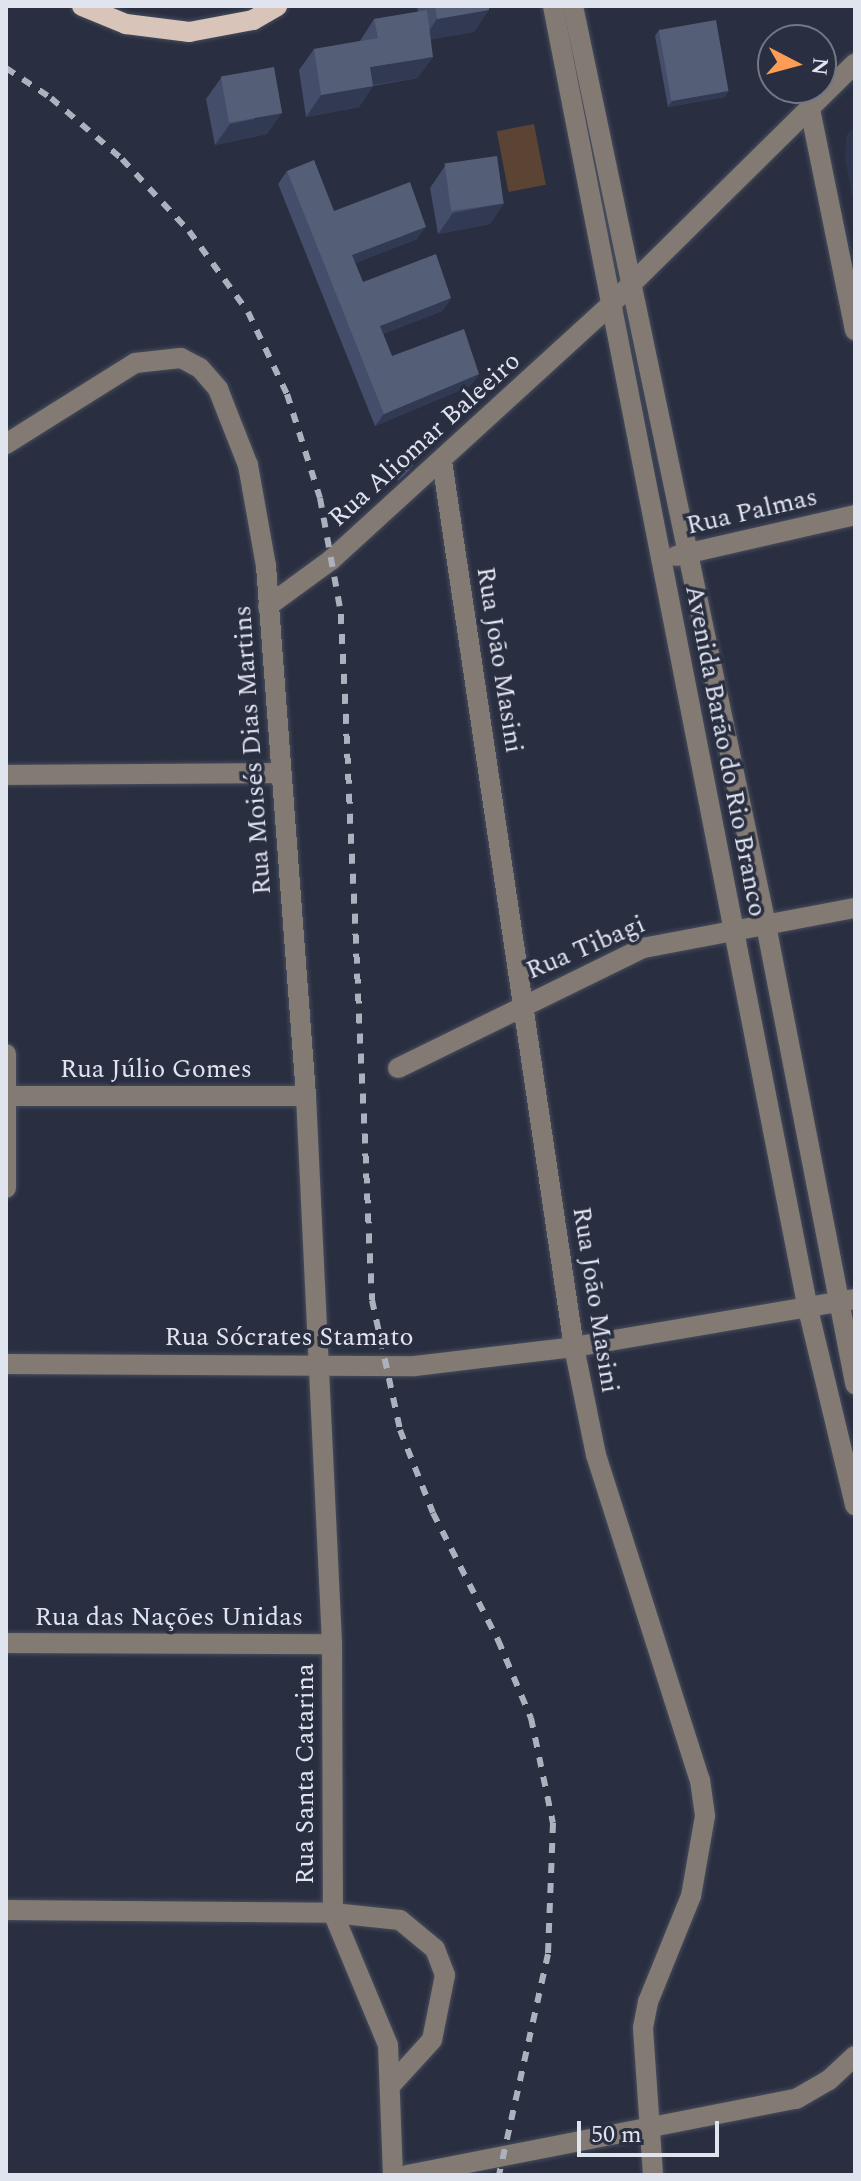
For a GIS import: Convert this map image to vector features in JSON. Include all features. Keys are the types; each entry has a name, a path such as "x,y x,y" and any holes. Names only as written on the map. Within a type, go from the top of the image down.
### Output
{"main road":[{"path":"82,6 126,24 189,32 253,20 277,6"}],"street":[{"name":"Avenida Barão do Rio Branco","path":"553,6 599,127 846,1300 855,1384"},
{"name":"Avenida Barão do Rio Branco","path":"573,6 577,133 808,1309 855,1505"},
{"name":"Rua Aliomar Baleeiro","path":"268,606 331,560 442,461 610,305 855,63"},
{"path":"810,109 855,330"},
{"path":"577,133 599,127"},
{"name":"Rua Moisés Dias Martins","path":"6,444 135,363 181,358 200,368 237,426 248,465 268,606 306,1096 319,1362"},
{"name":"Rua João Masini","path":"442,461 574,1347 596,1455 700,1780 705,1816 691,1896 648,2002 643,2028 653,2175"},
{"name":"Rua Palmas","path":"661,559 855,515"},
{"path":"6,775 281,773"},
{"name":"Rua Tibagi","path":"398,1068 525,1003 643,948 855,908"},
{"path":"6,1054 6,1188"},
{"name":"Rua Júlio Gomes","path":"6,1096 306,1096"},
{"name":"Rua Sócrates Stamato","path":"6,1364 319,1362 384,1369 574,1347 846,1300"},
{"name":"Rua Santa Catarina","path":"319,1362 332,1644 333,1913 388,2045 392,2084 393,2175"},
{"name":"Rua das Nações Unidas","path":"6,1643 332,1644"},
{"path":"6,1910 333,1913 400,1920 435,1949 445,1975 432,2040 392,2084"},
{"path":"407,2175 796,2099 829,2080 855,2056"}],"shaded area":[{"path":"534,124 546,185 509,192 497,131"},
{"path":"855,125 855,210 845,159 846,136"}],"building":[{"path":"435,6 489,6 489,10 437,19"},
{"path":"427,10 433,57 370,67 373,86 321,95 314,49 378,38 374,19"},
{"path":"716,20 729,91 671,101 659,30"},
{"path":"274,67 282,113 229,123 221,76"},
{"path":"497,156 504,204 451,211 445,163"},
{"path":"314,160 334,211 410,182 426,227 352,255 363,282 436,254 451,298 380,326 392,356 464,329 479,374 384,414 287,171"},
{"path":"406,456 413,465 402,476 394,464"}],"railway":[{"path":"6,68 51,98 122,159 189,231 248,312 287,394 320,498 341,614 372,1300 400,1430 433,1513 498,1640 531,1718 553,1823 548,1954 499,2175"}]}
